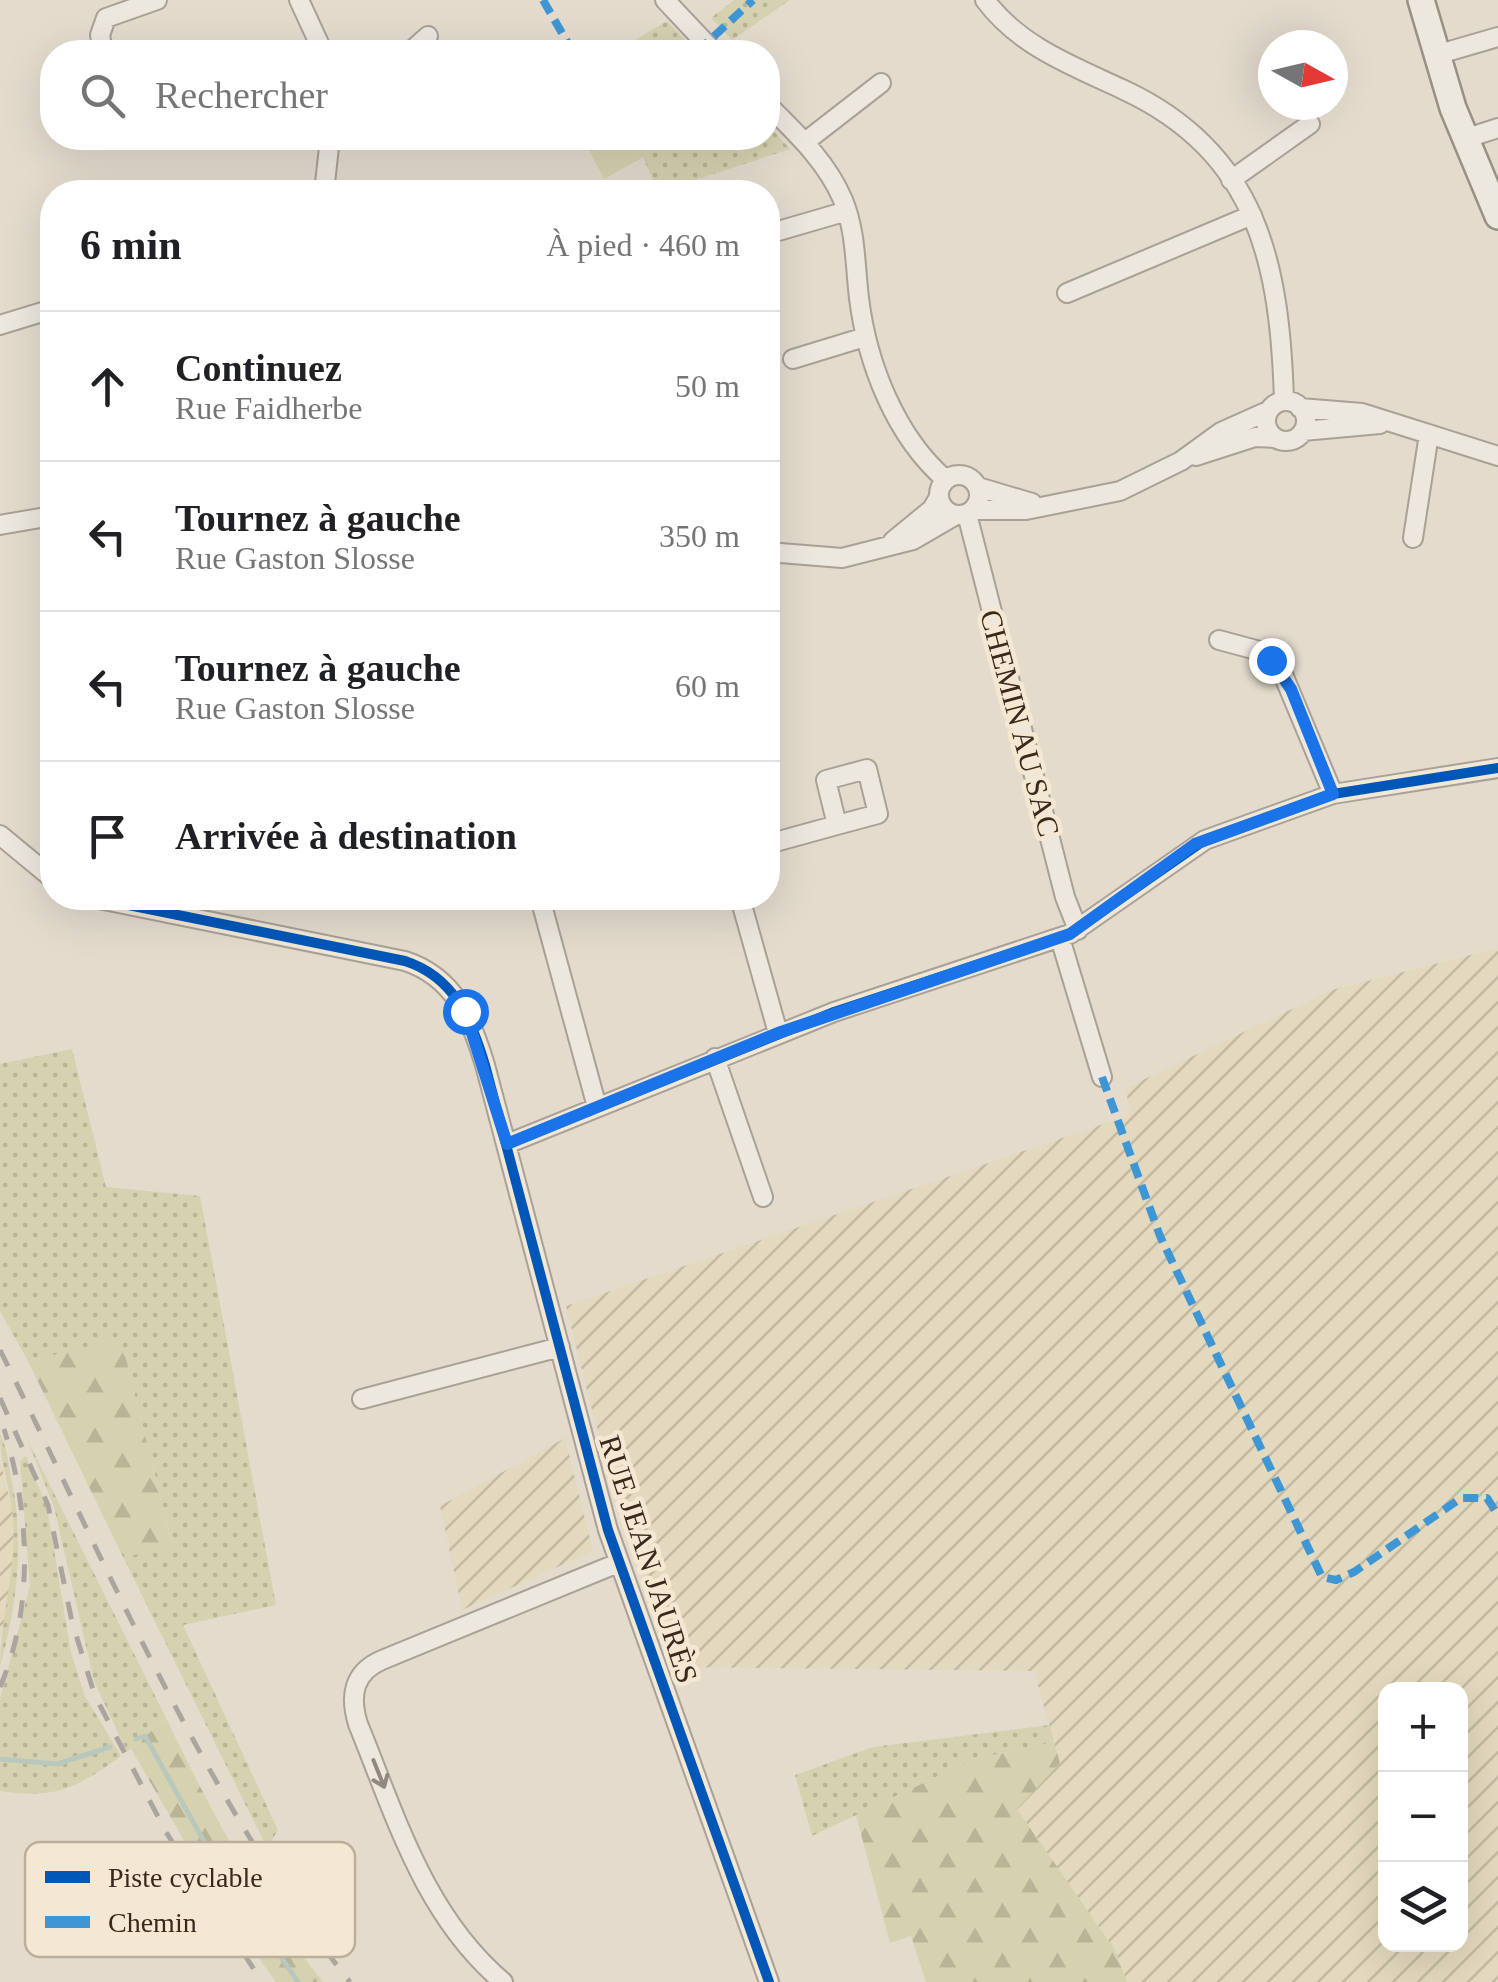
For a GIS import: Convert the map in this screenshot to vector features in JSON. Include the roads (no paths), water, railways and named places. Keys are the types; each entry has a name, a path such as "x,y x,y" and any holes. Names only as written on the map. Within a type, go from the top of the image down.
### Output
{"street":[{"path":"101,40 106,18 157,0"},
{"path":"300,0 318,40"},
{"path":"665,0 703,40"},
{"path":"985,0 1037,48 1170,117 1232,180 1252,215 1277,288 1284,407"},
{"path":"1421,0 1464,139 1498,216"},
{"path":"424,40 428,36"},
{"path":"1436,55 1498,37"},
{"path":"806,142 881,83"},
{"path":"780,117 806,142 831,177 847,211 865,337 892,408 943,488 945,509 965,513 1052,505 1120,491 1182,461 1255,438 1289,441 1303,431 1323,426 1400,425"},
{"path":"1232,180 1310,124"},
{"path":"1464,139 1498,128"},
{"path":"325,180 329,150"},
{"path":"780,231 847,211"},
{"path":"1066,292 1252,215"},
{"path":"0,325 40,313"},
{"path":"793,360 865,337"},
{"path":"1284,407 1306,421 1303,431"},
{"path":"1275,438 1266,424 1284,407"},
{"path":"1182,461 1215,436 1284,407 1354,411 1498,456"},
{"path":"1413,538 1429,434"},
{"path":"880,549 932,510 943,488 963,476 1004,497 1052,505"},
{"path":"780,553 830,559 912,540 965,513 980,498 978,487"},
{"name":"CHEMIN AU SAC","path":"965,513 1078,930"},
{"path":"0,525 40,518"},
{"path":"1219,640 1260,651 1282,672 1333,794"},
{"path":"507,1144 778,1033 1060,938 1078,930 1195,844 1333,794 1498,768"},
{"path":"780,841 837,824"},
{"path":"0,834 40,868"},
{"name":"RUE JEAN JAURÈS","path":"154,910 385,956 431,972 453,992 470,1021 507,1144 618,1563 770,1982"},
{"path":"543,910 596,1107"},
{"path":"743,910 778,1033"},
{"path":"1060,938 1102,1076"},
{"path":"715,1058 763,1197"},
{"path":"362,1399 560,1347"},
{"path":"503,1982 464,1945 428,1894 358,1724 354,1705 356,1682 366,1668 382,1660 618,1563"}],"waterway":[{"path":"136,1739 145,1736 204,1842"},
{"path":"0,1759 57,1764 110,1747"},
{"path":"281,1957 298,1982"}],"railway":[{"path":"0,1350 159,1676 253,1842"},
{"path":"0,1398 48,1505 72,1622 95,1696 172,1842"},
{"path":"0,1687 19,1624 24,1558 19,1492 4,1429"},
{"path":"246,1957 262,1982"},
{"path":"332,1957 350,1982"}]}
